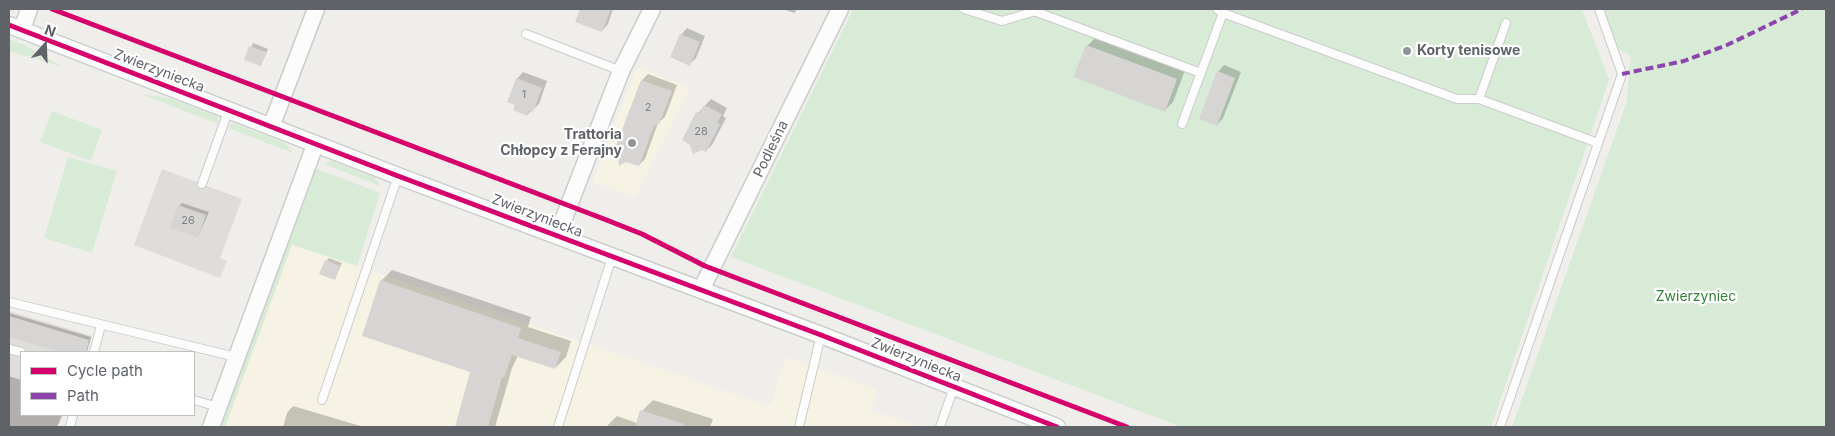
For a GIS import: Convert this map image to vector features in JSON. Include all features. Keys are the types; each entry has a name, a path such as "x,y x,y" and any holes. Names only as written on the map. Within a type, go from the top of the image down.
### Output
{"street":[{"path":"15,28 29,9"},
{"path":"271,126 316,9"},
{"path":"557,236 622,71 652,9"},
{"name":"Podleśna","path":"701,290 840,9"},
{"name":"Zwierzyniecka","path":"15,28 229,109 398,176 821,335 1057,427"},
{"path":"211,427 315,144"}],"lane":[{"path":"964,9 1002,21 1037,10 1201,73"},
{"path":"1500,427 1622,74 1599,9"},
{"path":"1182,124 1201,73 1220,11 1448,98 1479,98 1598,143"},
{"path":"1479,98 1506,23"},
{"path":"526,34 622,71"},
{"path":"202,184 229,109"},
{"path":"322,400 398,176"},
{"path":"558,427 612,257"},
{"path":"9,302 236,357"},
{"path":"94,351 101,325"},
{"path":"799,427 821,335"},
{"path":"940,427 954,387"},
{"path":"195,400 218,407"}],"shaded area":[{"path":"637,67 690,88 635,198 593,182"},
{"path":"162,169 242,199 220,258 227,261 220,278 134,245"},
{"path":"292,244 770,406 786,357 877,390 871,411 922,427 225,427"},
{"path":"9,311 92,336 86,351 20,351 20,416 63,416 58,427 9,427"}],"green space":[{"path":"853,9 1582,9 1609,80 1491,427 1182,427 731,257"},
{"name":"Zwierzyniec","path":"1596,9 1826,9 1826,427 1512,427 1626,104 1631,57 1611,43"},
{"path":"9,39 23,44 63,67 9,51"},
{"path":"141,94 172,99 218,117 218,124"},
{"path":"52,111 102,130 91,161 40,142"},
{"path":"232,123 285,143 293,153 228,128"},
{"path":"68,157 117,171 92,253 44,238"},
{"path":"331,161 375,177 380,186 324,164"},
{"path":"317,169 380,193 357,266 292,245 225,427 219,427 313,174"}],"building":[{"path":"580,9 611,9 602,32 575,22"},
{"path":"680,34 700,42 690,66 670,57"},
{"path":"1086,45 1177,79 1165,112 1073,77"},
{"path":"249,46 266,52 261,66 244,60"},
{"path":"1217,71 1235,78 1217,126 1199,119"},
{"path":"516,78 542,88 533,112 529,111 527,116 513,110 515,105 507,102"},
{"path":"641,80 672,91 659,124 654,126 639,166 626,162 619,166 618,159 612,156"},
{"path":"704,105 722,114 717,123 720,124 706,152 702,150 693,154 690,145 682,140 696,112 699,114"},
{"path":"178,205 206,215 198,238 170,228"},
{"path":"325,260 340,266 335,280 319,274"},
{"path":"380,280 521,328 518,338 561,352 555,369 512,355 504,378 502,377 488,427 455,427 470,372 362,336"},
{"path":"9,316 89,340 86,351 58,351 9,337"},
{"path":"640,410 684,424 684,427 635,427"}],"marked path":[{"path":"1622,74 1684,61 1727,45 1802,9"}],"cycle path":[{"path":"52,9 604,219 642,234 705,266 1127,427"},
{"path":"9,25 398,176 821,335 1057,427"}],"place":[{"name":"Korty tenisowe","path":"1407,51"},
{"name":"Trattoria Chłopcy z Ferajny","path":"632,143"}]}
